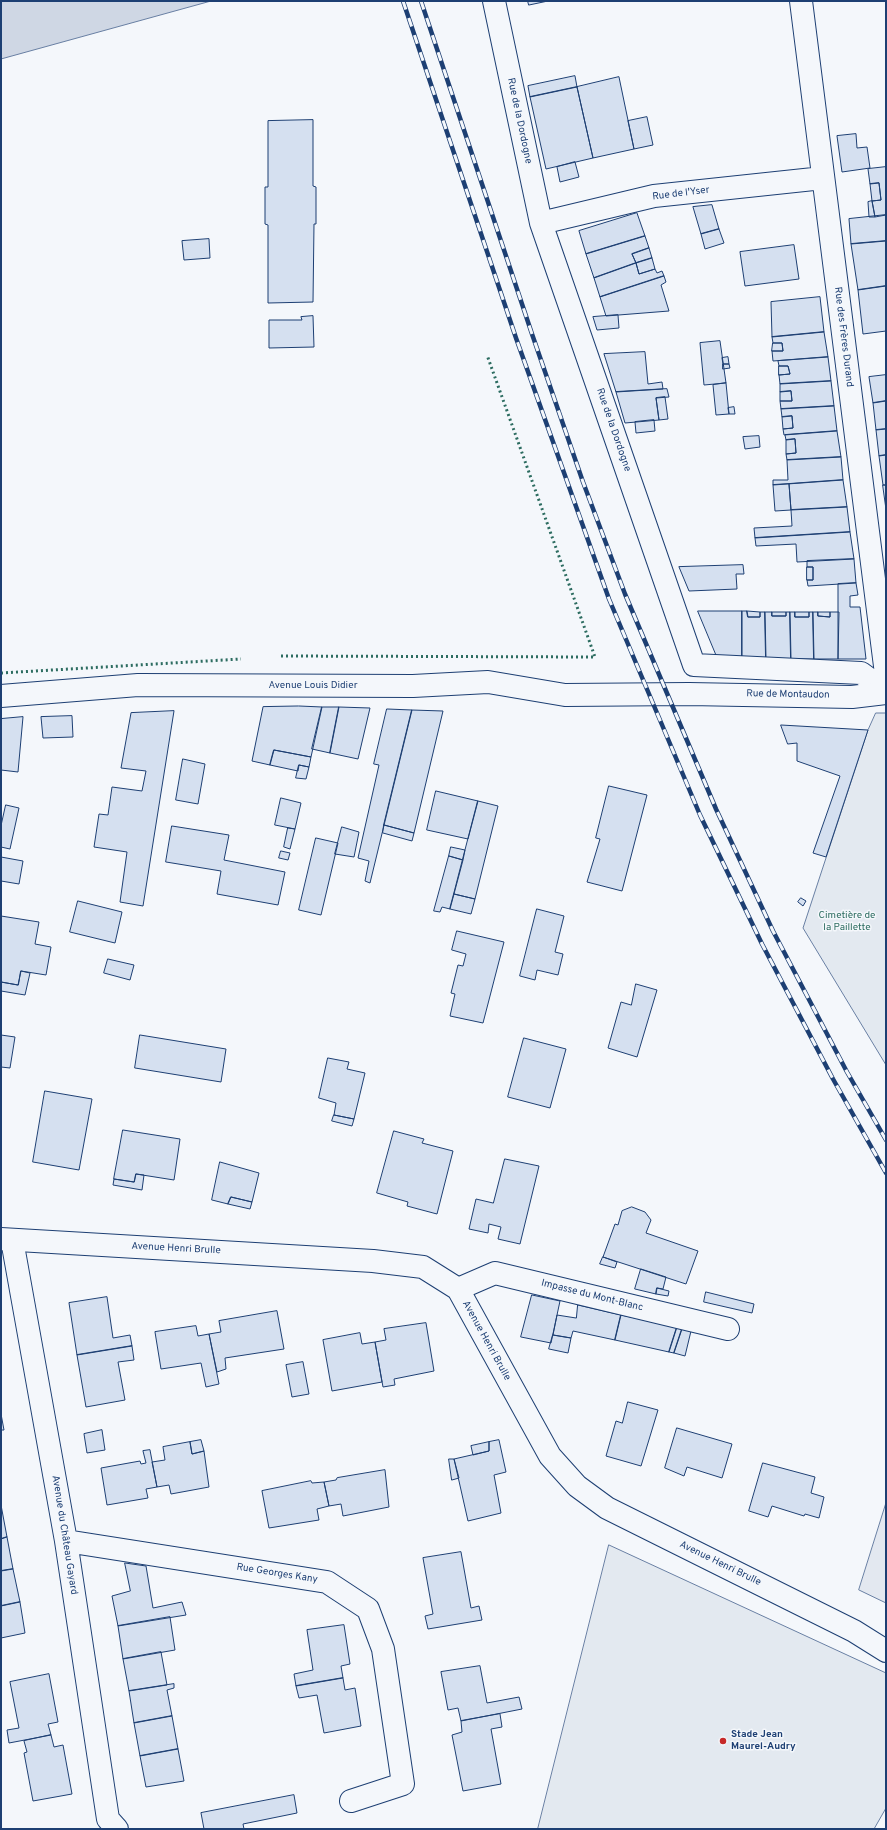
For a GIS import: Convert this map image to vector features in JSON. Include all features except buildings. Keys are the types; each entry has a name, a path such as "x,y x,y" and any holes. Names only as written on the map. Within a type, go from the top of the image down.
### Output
{"street":[{"name":"Rue de la Dordogne","path":"494,1 541,223 694,665 861,673 886,692"},
{"name":"Rue des Frères Durand","path":"800,1 886,674"},
{"name":"Rue de l'Yser","path":"541,223 654,196 823,178"},
{"name":"Avenue Louis Didier","path":"1,696 138,685 413,686 488,682 565,694 624,695"},
{"name":"Rue de Montaudon","path":"624,695 689,694 852,697 886,692"},
{"name":"Avenue Henri Brulle","path":"6,1239 373,1260 422,1267 458,1289 550,1456 577,1486 608,1508 854,1631 886,1651"},
{"name":"Avenue du Château Gayard","path":"6,1239 66,1541 108,1819 117,1829"},
{"name":"Impasse du Mont-Blanc","path":"458,1289 495,1273 728,1329"},
{"name":"Rue Georges Kany","path":"66,1541 327,1582 368,1610 383,1649 403,1784 351,1801"}],"green space":[{"name":"Cimetière de la Paillette","path":"876,713 886,713 886,1065 803,928 868,730"},
{"name":"Stade Jean Maurel-Audry","path":"609,1545 886,1673 886,1808 874,1829 538,1829"}],"shaded area":[{"path":"1,1 211,1 1,59"},
{"path":"886,1503 886,1603 859,1590"}],"railway":[{"path":"403,1 516,338 609,599 700,815 762,944 833,1079 886,1173"},
{"path":"421,1 532,334 583,482 625,594 716,809 773,931 847,1072 886,1140"}],"hedge":[{"path":"281,656 595,657 487,355"},
{"path":"1,673 241,659"}],"place":[{"name":"Stade Jean Maurel-Audry","path":"723,1741"}]}
